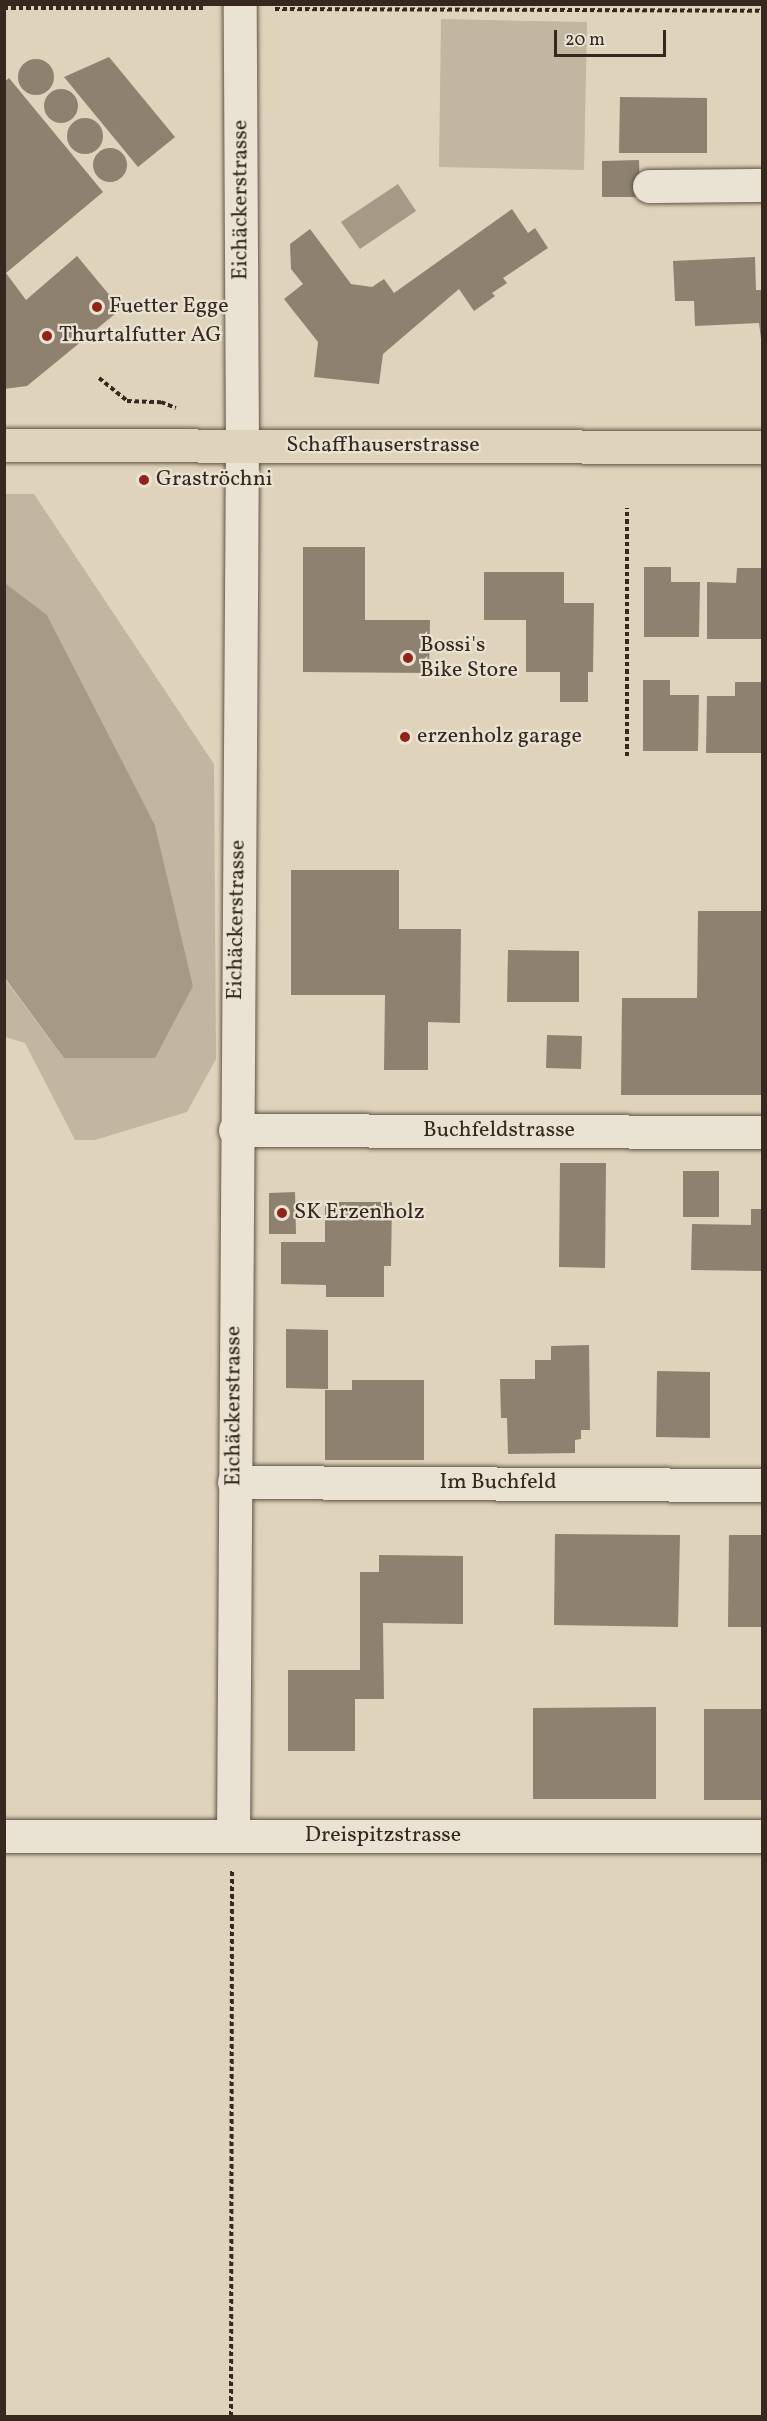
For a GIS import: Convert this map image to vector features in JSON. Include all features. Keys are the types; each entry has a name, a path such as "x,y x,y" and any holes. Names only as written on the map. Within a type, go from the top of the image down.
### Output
{"main road":[{"name":"Schaffhauserstrasse","path":"4,446 762,447"}],"street":[{"name":"Eichäckerstrasse","path":"232,1836 235,1130 242,446 240,6"},
{"path":"649,186 762,185"},
{"name":"Buchfeldstrasse","path":"235,1130 762,1132"},
{"name":"Im Buchfeld","path":"234,1482 762,1485"},
{"name":"Dreispitzstrasse","path":"4,1836 762,1836"}],"path":[{"path":"4,8 240,6 762,11"},
{"path":"99,378 126,401 161,402 180,410"},
{"path":"627,507 627,756"},
{"path":"231,2416 232,1836"}],"shaded area":[{"path":"441,19 587,22 584,170 439,167"},
{"path":"398,184 416,211 360,249 341,222"},
{"path":"5,494 34,494 214,764 216,1059 187,1112 95,1140 75,1140 25,1043 5,1037 4,978 64,1058 193,986 155,825 47,615 5,583"},
{"path":"5,583 47,615 155,825 193,986 155,1058 64,1058 5,978"}],"building":[{"path":"109,57 175,137 138,167 64,77"},
{"path":"36,59 48,65 54,77 48,89 36,95 24,89 18,77 24,65"},
{"path":"9,78 103,192 6,273 26,300 77,256 121,309 27,386 4,389 4,82"},
{"path":"61,89 73,94 78,106 73,118 61,123 49,118 44,106 49,94"},
{"path":"620,97 707,98 707,153 619,153"},
{"path":"85,118 97,124 103,136 97,148 85,154 73,148 67,136 73,124"},
{"path":"110,148 122,153 127,165 122,177 110,182 98,177 93,165 98,153"},
{"path":"639,160 640,197 602,197 602,161"},
{"path":"512,209 528,233 535,228 548,248 503,278 507,283 492,293 495,296 474,311 459,289 383,354 379,384 314,377 318,342 284,299 303,284 291,269 290,244 310,229 351,284 372,287 384,279 394,293"},
{"path":"755,257 756,290 762,290 762,347 759,323 695,326 694,301 675,301 673,261"},
{"path":"303,547 365,547 365,620 430,620 429,673 303,672"},
{"path":"644,567 671,567 671,582 700,582 699,637 644,637"},
{"path":"737,568 762,568 762,639 707,639 707,582 736,583"},
{"path":"484,572 564,572 564,603 594,603 593,672 588,672 588,702 560,702 560,672 526,672 526,620 484,620"},
{"path":"643,680 670,680 670,695 699,695 698,751 643,751"},
{"path":"735,682 762,682 762,753 706,753 707,696 735,696"},
{"path":"291,870 399,870 399,929 461,929 460,1023 428,1022 428,1070 384,1070 385,995 291,995"},
{"path":"698,911 762,911 762,1095 621,1095 622,998 697,998"},
{"path":"508,950 579,951 579,1002 507,1002"},
{"path":"547,1035 582,1036 581,1069 546,1068"},
{"path":"560,1163 606,1163 605,1268 559,1267"},
{"path":"683,1171 719,1171 719,1217 683,1217"},
{"name":"SK Erzenholz","path":"295,1192 296,1234 269,1234 269,1193"},
{"path":"325,1202 392,1202 391,1266 384,1266 384,1297 326,1297 326,1285 281,1284 281,1242 325,1242"},
{"path":"751,1209 762,1209 762,1271 691,1270 692,1224 751,1225"},
{"path":"286,1329 328,1330 328,1389 286,1388"},
{"path":"589,1345 590,1430 581,1430 581,1439 575,1440 575,1453 508,1454 507,1418 501,1418 500,1379 535,1379 535,1360 551,1360 551,1346"},
{"path":"657,1371 710,1372 710,1438 656,1437"},
{"path":"352,1380 424,1380 424,1460 325,1460 325,1390 352,1390"},
{"path":"555,1534 680,1535 678,1627 554,1625"},
{"path":"729,1535 762,1535 762,1627 728,1627"},
{"path":"379,1555 463,1556 463,1624 383,1623 384,1699 355,1699 355,1751 288,1751 288,1670 360,1670 360,1572 379,1572"},
{"path":"656,1707 656,1799 533,1799 533,1708"},
{"path":"704,1709 762,1709 762,1800 704,1800"}],"place":[{"name":"Fuetter Egge","path":"97,307"},
{"name":"Thurtalfutter AG","path":"47,336"},
{"name":"Graströchni","path":"144,480"},
{"name":"Bossi's Bike Store","path":"408,658"},
{"name":"erzenholz garage","path":"405,737"},
{"name":"SK Erzenholz","path":"282,1213"}]}
